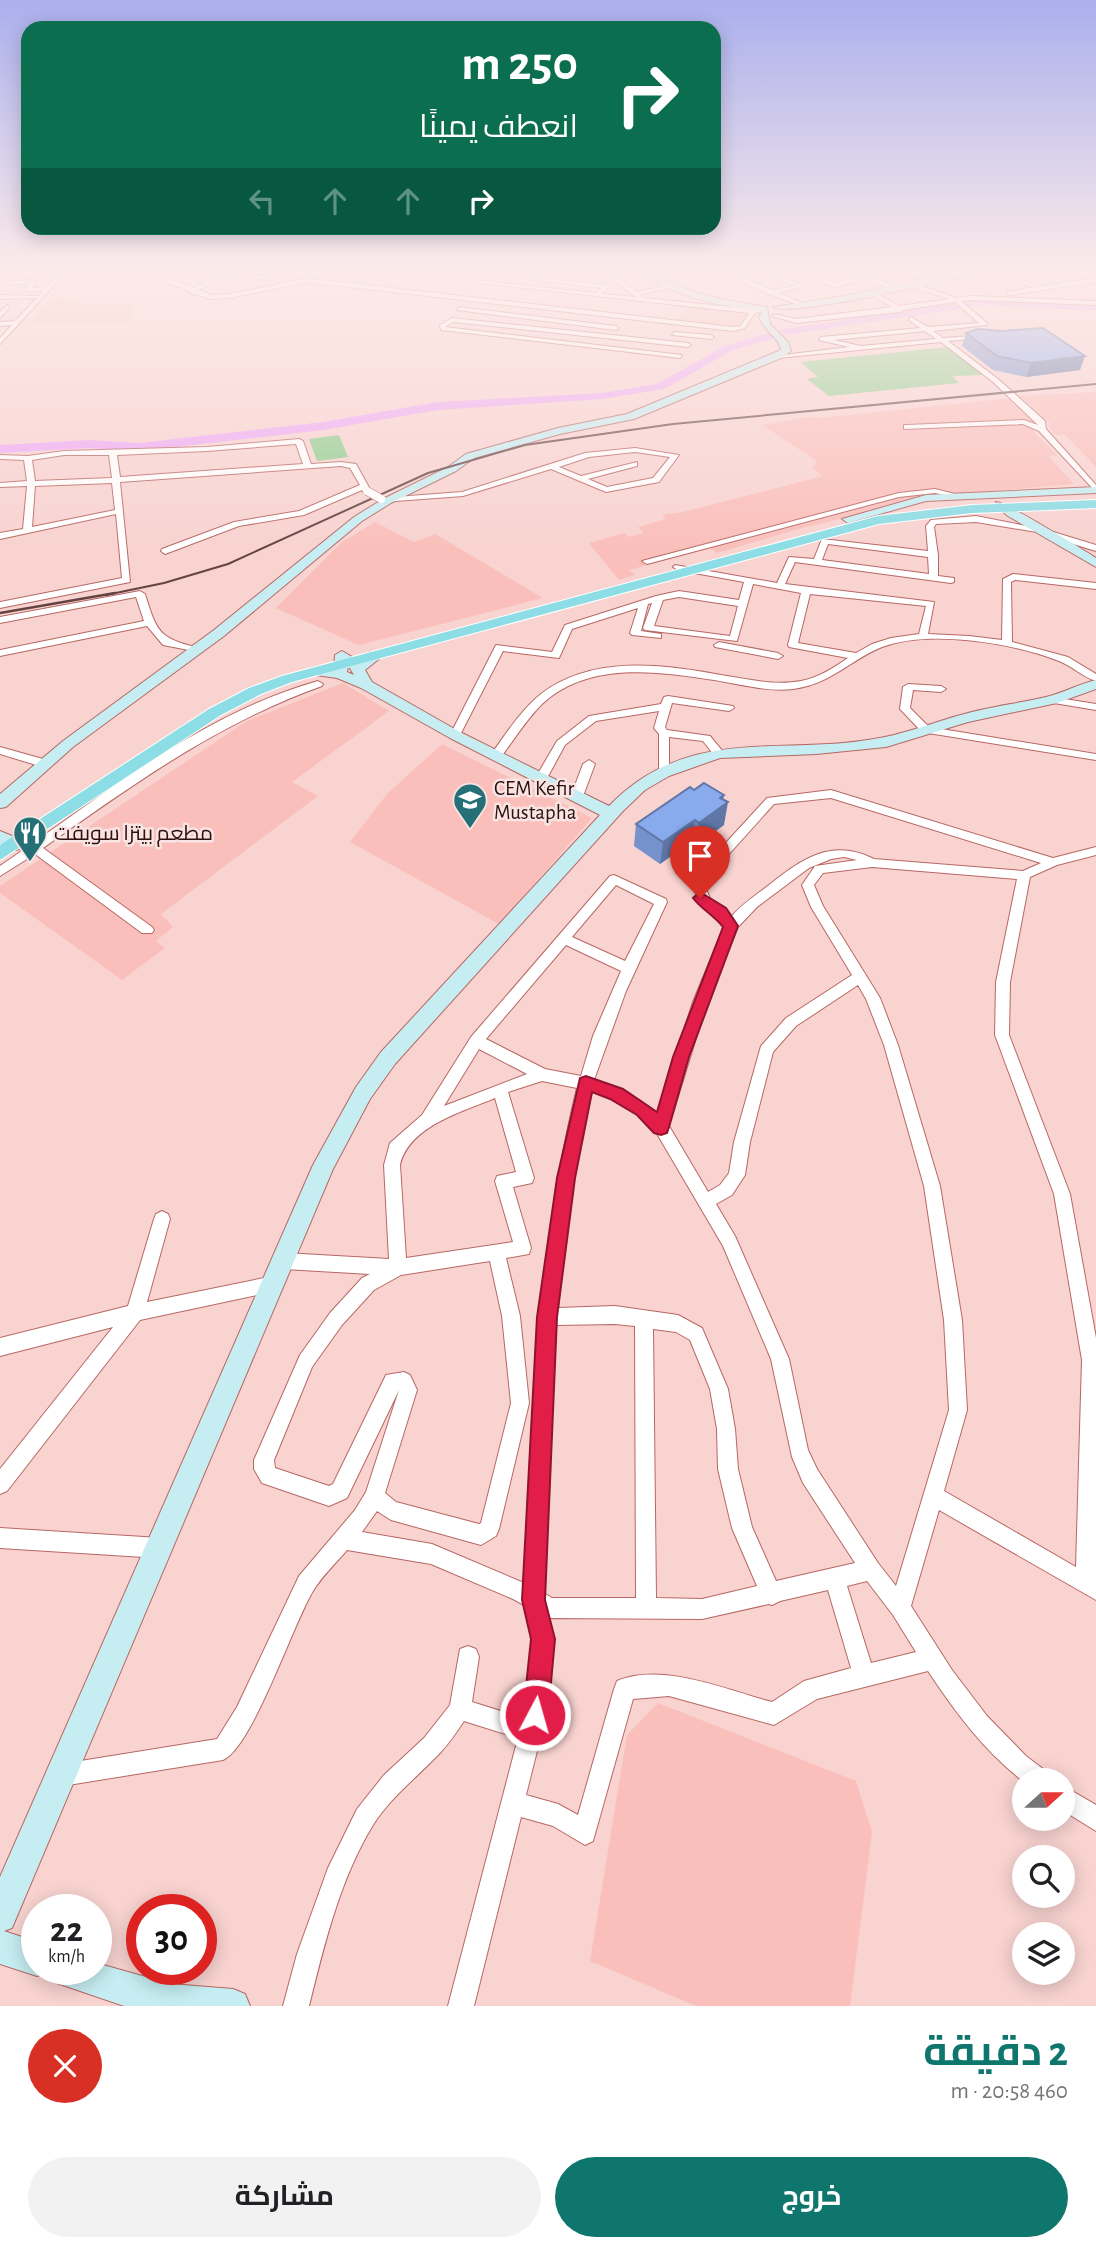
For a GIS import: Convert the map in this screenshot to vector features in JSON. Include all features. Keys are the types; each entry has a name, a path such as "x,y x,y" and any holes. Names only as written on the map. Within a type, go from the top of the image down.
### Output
{"main road":[{"path":"4,842 215,712 255,691 317,677 347,665 690,566 799,527 931,509 972,509 1022,515 1096,498"},
{"path":"374,655 690,566 890,517 931,509 1022,515 1096,503"},
{"path":"4,842 210,704 281,673 347,665"}],"street":[{"path":"0,803 147,683 195,650 384,500 481,452 558,431 630,417 740,363"},
{"path":"973,363 1024,403 1042,423 1042,429"},
{"path":"907,427 1024,422 1042,429 1096,491"},
{"path":"0,457 207,449 299,441 308,467"},
{"path":"254,445 256,470"},
{"path":"207,449 211,473"},
{"path":"0,485 116,480 341,464 353,466 366,488 384,500 463,494 551,466 588,455 649,450 675,455 656,480 606,490 551,466"},
{"path":"616,451 656,480"},
{"path":"0,605 127,580 113,453"},
{"path":"27,531 31,484 28,458"},
{"path":"579,479 634,464"},
{"path":"165,551 237,524 301,513 366,488"},
{"path":"648,561 799,527 899,495 935,491 959,496"},
{"path":"848,519 908,501 959,496 1096,491"},
{"path":"931,509 945,497"},
{"path":"0,536 120,510"},
{"path":"1022,515 1096,564"},
{"path":"934,578 930,526 934,522 1022,515 1096,548"},
{"path":"817,562 825,541 934,555"},
{"path":"779,586 792,559 951,580"},
{"path":"690,566 749,581 806,591 931,604 923,636"},
{"path":"1007,644 1006,582 1013,577 1096,586"},
{"path":"659,598 648,628 734,639 749,581"},
{"path":"806,591 793,645 859,657"},
{"path":"0,620 139,594 149,623 167,643 195,650"},
{"path":"455,735 500,647 555,656 568,627 679,594 744,604"},
{"path":"644,603 635,633 778,656"},
{"path":"0,653 149,623"},
{"path":"496,756 546,695 598,671 637,668 788,686 817,682 877,645 900,638 923,636 1007,644 1067,660 1096,678"},
{"path":"374,655 347,665 366,685 455,735 611,814"},
{"path":"0,872 197,738 317,677"},
{"path":"0,1916 324,1165 363,1093 388,1058 611,814 639,786 663,772 718,753 856,747 886,742 965,718 1052,700 1096,684"},
{"path":"941,689 908,687 905,709 926,730 1096,757"},
{"path":"718,753 706,738 664,733 659,728 664,707 668,699 729,708"},
{"path":"1052,700 1096,707"},
{"path":"542,777 561,743 593,718 664,707"},
{"path":"663,772 664,733"},
{"path":"0,750 46,764"},
{"path":"577,796 589,764"},
{"path":"731,926 720,912 700,898 696,882 771,802 831,794 1053,862"},
{"path":"36,848 147,930"},
{"path":"900,1608 958,1410 953,1320 932,1186 891,1045 873,998 817,907 808,885 819,869 872,863 1024,875 1053,862 1096,851"},
{"path":"661,1127 681,1057 731,926 749,906 807,863 827,855 847,852 860,855 872,863"},
{"path":"933,1496 1091,1587 1091,1360 1062,1194 1002,1035 1003,982 1024,875"},
{"path":"398,1267 392,1165 396,1148 427,1120 476,1041 614,879 661,902 627,968 586,1083 566,1178 547,1317 533,1600 543,1639 531,1731 461,2006"},
{"path":"563,938 627,968"},
{"path":"705,1202 726,1190 737,1175 741,1142 766,1049 791,1022 860,977"},
{"path":"476,1041 542,1075 586,1083 617,1094 643,1110 661,1127 729,1241 769,1329 780,1359 799,1450 810,1476 946,1680 1022,1768"},
{"path":"427,1120 500,1089 542,1075"},
{"path":"284,1261 398,1267 523,1248 503,1181 526,1178 500,1089"},
{"path":"0,1484 135,1313 162,1219"},
{"path":"374,1497 391,1510 481,1535 489,1530 520,1403 511,1315 497,1254"},
{"path":"62,1774 223,1749 244,1715 306,1583 362,1517 374,1497 408,1390 407,1384 398,1379 388,1386 371,1428 340,1491 335,1494 328,1496 269,1476 264,1469 264,1460 306,1361 336,1319 368,1284 398,1267"},
{"path":"0,1347 135,1313 274,1284"},
{"path":"547,1317 615,1315 678,1324 696,1334 719,1389 726,1429 727,1469 742,1528 772,1595"},
{"path":"644,1319 646,1609"},
{"path":"0,1538 160,1548"},
{"path":"342,1538 432,1554 550,1608 702,1609 871,1570"},
{"path":"835,1579 864,1676"},
{"path":"296,2006 309,1954 336,1876 365,1817 392,1783 432,1746 460,1709 468,1657"},
{"path":"513,1802 558,1816 584,1833 625,1689 669,1685 774,1714 812,1689 932,1658"},
{"path":"460,1709 531,1731"},
{"path":"1075,1805 1096,1819"},
{"path":"0,1947 21,1954"},
{"path":"110,1985 172,2001 233,2006"}],"shaded area":[{"path":"1096,392 1096,467 1065,435 1057,435 1049,427 1051,424 1020,396"},
{"path":"1011,398 1034,418 1033,431 1057,455 1048,456 1074,484 932,496 795,530 717,553 710,548 629,570 635,575 619,580 589,543 625,533 628,537 644,533 638,527 666,519 662,515 823,476 813,468 817,461 762,425 816,416 819,418"},
{"path":"375,522 414,542 435,534 543,598 359,645 276,608 342,542"},
{"path":"343,683 389,711 292,782 318,796 161,914 173,927 156,941 165,948 122,980 0,893 0,886 247,721"},
{"name":"CEM Kefir Mustapha","path":"442,744 592,818 499,924 350,842 387,794"},
{"path":"658,1703 856,1781 872,1832 850,2006 696,2006 590,1961 627,1735"}],"green space":[{"path":"802,363 969,363 984,375 952,376 959,383 829,396 807,379 818,377"},
{"path":"339,435 348,457 317,461 309,439"}],"building":[{"path":"704,783 724,795 720,798 728,802 699,823 695,820 663,842 636,824 690,787 694,790"}],"waterway":[{"path":"0,449 89,444 140,447 323,426 438,406 602,396 660,387 703,363"}],"railway":[{"path":"106,595 164,583 228,564 428,473 525,445 673,424 1096,384"},
{"path":"0,613 115,593"}],"place":[{"name":"CEM Kefir Mustapha","path":"470,830"},
{"name":"مطعم بيتزا سويفت","path":"30,863"}],"route":[{"path":"535,1715 543,1639 533,1600 547,1317 566,1178 586,1083 617,1094 643,1110 661,1127 681,1057 731,926 720,912 700,898"}]}
